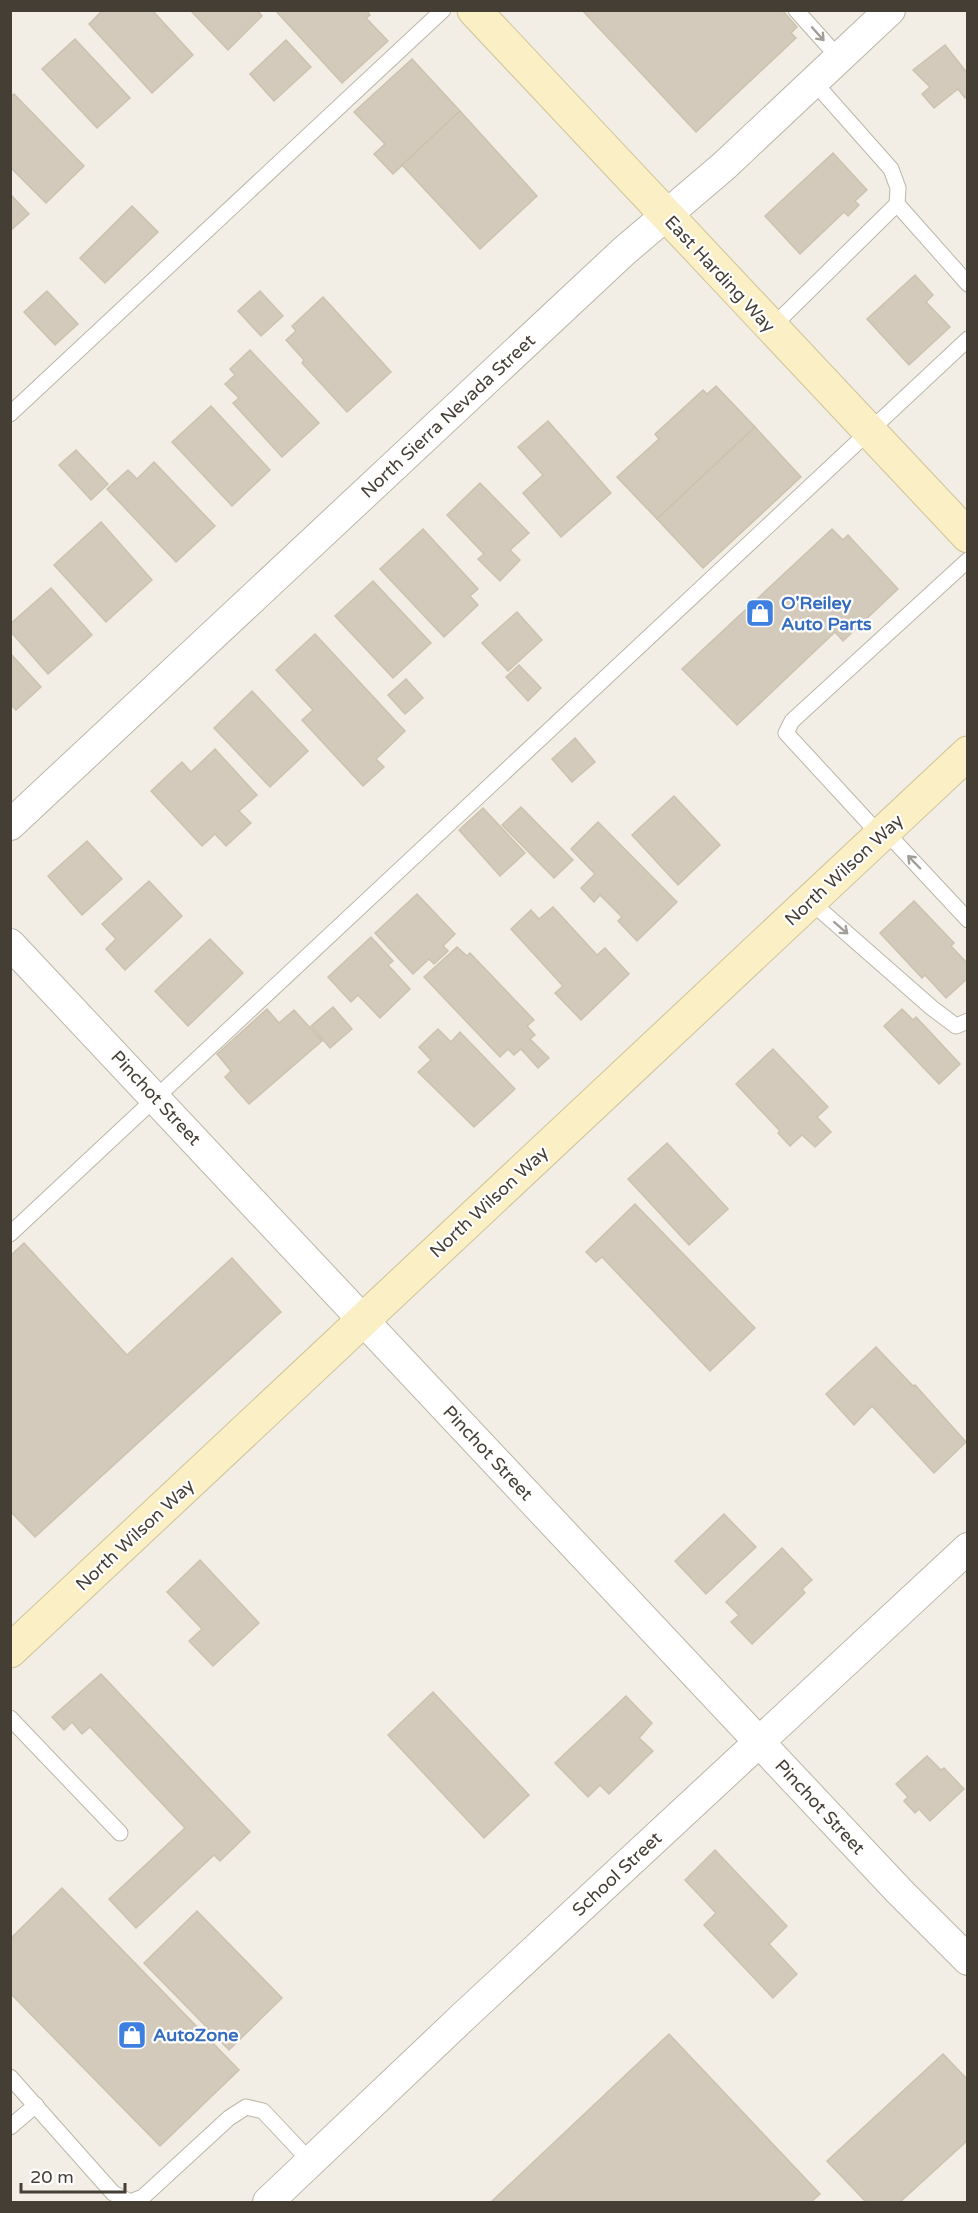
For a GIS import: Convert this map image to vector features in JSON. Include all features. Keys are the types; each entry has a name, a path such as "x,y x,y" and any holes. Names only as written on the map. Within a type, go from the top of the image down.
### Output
{"main road":[{"name":"East Harding Way","path":"486,15 666,216 968,536"},
{"name":"North Wilson Way","path":"10,1651 968,753"}],"street":[{"name":"North Sierra Nevada Street","path":"10,825 623,252 666,216 890,10"},
{"name":"Pinchot Street","path":"10,944 759,1742 968,1960"},
{"name":"School Street","path":"268,2202 968,1548"}],"lane":[{"path":"10,414 443,10"},
{"path":"796,10 839,58"},
{"path":"771,328 897,204 898,188 891,170 813,82"},
{"path":"897,204 968,284"},
{"path":"10,1234 968,339"},
{"path":"968,560 792,720 786,733 968,920"},
{"path":"810,901 956,1026 968,1021"},
{"path":"10,1718 120,1833"},
{"path":"10,2077 113,2193 130,2202 143,2197 229,2118 246,2107 263,2111 311,2162"},
{"path":"10,2127 36,2105"}],"building":[{"path":"103,10 152,10 193,55 152,93 89,24"},
{"path":"190,10 257,10 262,16 228,50"},
{"path":"275,10 366,10 370,15 366,18 388,41 342,83"},
{"path":"582,10 782,10 797,27 791,33 796,38 696,132"},
{"path":"75,39 130,98 97,128 42,69"},
{"path":"286,40 311,67 274,101 250,74"},
{"path":"945,45 968,74 968,96 965,98 958,89 934,108 922,94 930,87 913,70"},
{"path":"412,59 460,111 393,174 374,154 385,144 354,112"},
{"path":"14,94 84,166 46,203 10,167 10,97"},
{"path":"460,111 537,196 480,249 402,165"},
{"path":"833,153 867,190 855,201 859,205 848,216 844,212 800,254 765,216"},
{"path":"10,194 29,214 10,231"},
{"path":"132,206 158,232 105,283 80,258"},
{"path":"915,275 933,295 926,302 950,327 909,365 867,319"},
{"path":"47,291 78,324 55,345 24,312"},
{"path":"260,291 283,316 261,336 238,311"},
{"path":"323,297 391,372 347,412 302,363 304,360 286,340 296,331 292,326"},
{"path":"250,350 319,423 282,457 233,403 239,398 225,384 235,375 230,369"},
{"path":"716,386 755,427 657,519 617,477 659,439 655,434 703,390 707,394"},
{"path":"211,406 270,470 232,506 172,442"},
{"path":"548,421 611,493 561,537 523,493 543,475 518,447"},
{"path":"755,427 801,477 703,568 657,519"},
{"path":"76,450 108,484 91,500 59,465"},
{"path":"154,462 215,526 176,562 107,489 128,470 137,479"},
{"path":"480,483 529,533 510,550 520,560 500,581 478,559 484,554 447,515"},
{"path":"101,522 152,580 106,622 54,565"},
{"path":"423,529 478,589 470,596 478,605 444,637 380,569"},
{"path":"832,529 843,540 848,535 898,589 843,641 835,632 737,725 682,669"},
{"path":"373,581 431,643 393,678 335,616"},
{"path":"51,588 92,635 48,674 10,631 10,624"},
{"path":"517,612 542,640 508,671 482,643"},
{"path":"315,634 405,731 376,759 384,767 363,786 302,720 313,710 276,670"},
{"path":"10,653 41,687 16,710 10,704"},
{"path":"519,665 541,688 528,701 506,677"},
{"path":"406,679 423,698 405,714 388,695"},
{"path":"252,691 308,751 270,787 214,728"},
{"path":"575,738 595,762 572,782 552,759"},
{"path":"215,749 257,795 239,811 251,823 226,846 215,834 202,846 151,791 182,762 191,772"},
{"path":"674,796 720,845 678,885 632,835"},
{"path":"521,807 573,860 554,878 502,825"},
{"path":"483,808 525,853 500,876 459,830"},
{"path":"598,822 677,902 637,941 618,921 622,917 600,895 594,902 581,888 595,874 571,849"},
{"path":"87,841 122,879 82,915 48,876"},
{"path":"149,881 182,916 125,970 106,949 116,939 102,924"},
{"path":"417,894 455,934 443,946 448,951 434,964 429,959 413,974 375,933"},
{"path":"914,901 954,943 951,946 968,964 968,978 946,998 925,975 922,978 880,933"},
{"path":"553,907 597,955 605,948 629,974 581,1020 555,993 563,986 511,929 531,910 539,919"},
{"path":"371,937 393,961 388,965 410,989 380,1018 358,995 351,1002 328,977"},
{"path":"210,939 243,973 188,1026 155,991"},
{"path":"457,947 467,956 470,953 534,1020 527,1026 535,1035 530,1039 549,1058 538,1068 521,1049 514,1055 508,1049 500,1057 424,977"},
{"path":"333,1007 352,1029 330,1048 311,1026"},
{"path":"267,1009 279,1023 294,1010 322,1041 249,1104 225,1077 231,1071 217,1054"},
{"path":"902,1009 913,1020 916,1017 960,1064 939,1084 884,1026"},
{"path":"438,1029 451,1042 460,1032 515,1089 474,1127 418,1072 431,1060 419,1047"},
{"path":"773,1049 828,1107 817,1117 831,1132 815,1147 802,1135 790,1146 778,1133 780,1131 736,1084"},
{"path":"667,1143 728,1209 689,1245 628,1179"},
{"path":"635,1204 755,1328 710,1371 602,1257 596,1262 586,1252"},
{"path":"24,1243 127,1355 232,1258 281,1312 35,1537 10,1511 10,1256"},
{"path":"876,1347 913,1386 915,1385 966,1442 934,1473 872,1406 854,1425 826,1394"},
{"path":"724,1514 756,1547 706,1594 675,1561"},
{"path":"782,1548 812,1580 802,1589 805,1593 752,1644 731,1622 739,1615 726,1602"},
{"path":"200,1560 259,1623 213,1666 189,1641 202,1629 167,1592"},
{"path":"101,1674 250,1832 220,1861 214,1855 136,1928 109,1899 185,1828 90,1727 82,1734 72,1722 64,1730 52,1717"},
{"path":"433,1692 529,1795 484,1838 388,1735"},
{"path":"626,1696 652,1723 639,1738 653,1751 609,1794 600,1785 588,1797 555,1763"},
{"path":"927,1756 941,1770 944,1768 964,1789 930,1821 919,1809 915,1813 904,1801 908,1797 896,1784"},
{"path":"715,1850 787,1926 769,1944 797,1974 773,1998 704,1925 716,1913 685,1880"},
{"path":"62,1888 239,2070 160,2146 10,1993 10,1939"},
{"path":"197,1911 282,1998 229,2050 144,1963"},
{"path":"669,2034 820,2194 811,2202 491,2202"},
{"path":"943,2054 968,2080 968,2140 900,2202 866,2202 827,2161"}],"place":[{"name":"O'Reiley Auto Parts","path":"760,613"},
{"name":"AutoZone","path":"132,2035"}]}
